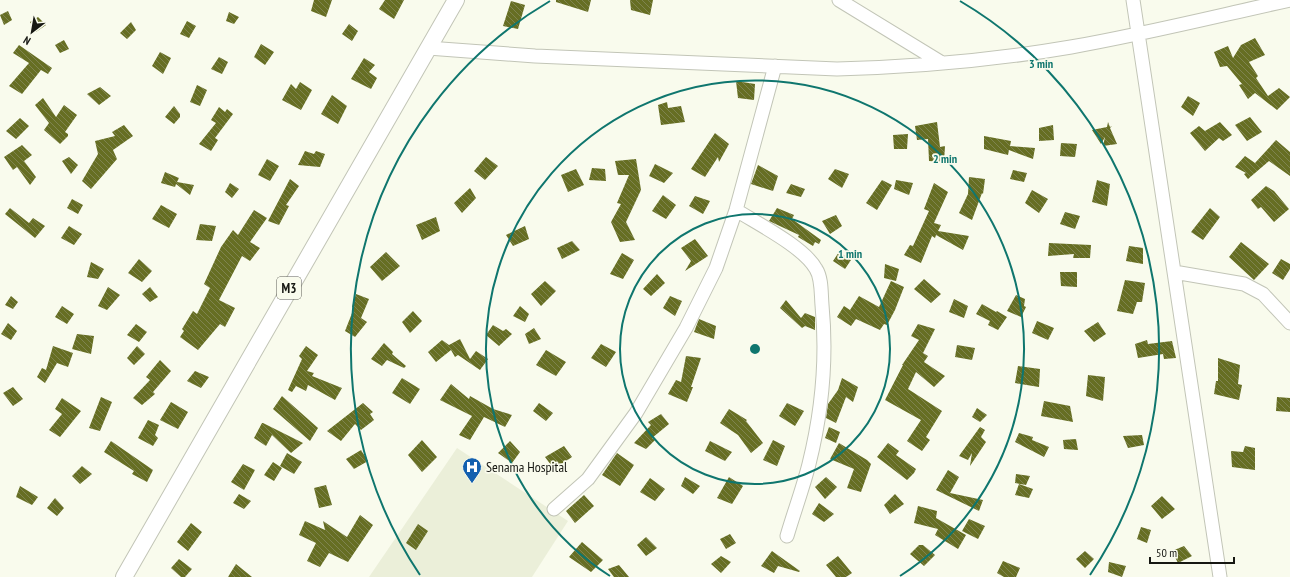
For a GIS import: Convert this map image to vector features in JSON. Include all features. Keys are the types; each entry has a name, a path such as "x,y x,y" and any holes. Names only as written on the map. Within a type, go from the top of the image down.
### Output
{"main road":[{"name":"M3","path":"124,577 456,0"}],"street":[{"path":"839,0 942,63"},
{"path":"1133,0 1220,577"},
{"path":"428,48 534,56 837,69 942,63 1071,47 1290,0"},
{"path":"554,509 588,479 636,413 686,328 716,268 736,210 775,66"},
{"path":"736,210 783,239 809,260 817,270 820,285 825,334 820,411 809,464 787,536"},
{"path":"1174,272 1244,284 1263,294 1290,323"}],"shaded area":[{"name":"Senama Hospital","path":"457,448 568,521 532,577 369,577"}],"building":[{"path":"314,0 332,0 326,17 311,11"},
{"path":"385,0 404,0 394,19 379,9"},
{"path":"556,0 591,0 588,12 556,2"},
{"path":"630,0 653,0 650,15 631,10"},
{"path":"511,1 525,5 518,29 503,26"},
{"path":"8,11 12,20 4,25 0,15"},
{"path":"229,12 239,17 234,24 226,21"},
{"path":"38,17 46,25 36,32 30,22"},
{"path":"187,21 196,26 189,38 180,34"},
{"path":"131,22 136,30 127,39 120,33"},
{"path":"349,24 358,31 352,41 342,34"},
{"path":"1255,38 1265,55 1249,62 1258,76 1256,78 1268,96 1279,88 1290,97 1277,110 1255,93 1248,99 1239,85 1242,84 1227,66 1220,67 1214,52 1228,46 1233,58 1241,45"},
{"path":"64,40 69,49 60,53 55,45"},
{"path":"261,44 274,52 265,65 254,57"},
{"path":"19,45 52,68 48,74 41,70 22,94 9,86 29,63 13,53"},
{"path":"160,52 171,58 163,74 152,66"},
{"path":"219,57 228,62 222,74 211,69"},
{"path":"364,58 375,65 369,72 377,78 371,89 351,79"},
{"path":"736,81 755,84 754,100 738,98"},
{"path":"300,82 312,90 301,110 282,100 291,84 296,89"},
{"path":"197,85 207,90 200,106 190,102"},
{"path":"100,87 111,96 99,105 87,94"},
{"path":"332,95 347,106 338,124 321,114"},
{"path":"1188,96 1200,103 1193,116 1181,107"},
{"path":"43,98 56,117 64,105 77,115 65,132 68,136 60,144 44,130 49,123 35,105"},
{"path":"667,102 668,108 681,106 685,122 661,125 658,105"},
{"path":"174,106 180,114 180,117 174,124 165,117"},
{"path":"219,107 225,112 227,109 233,114 215,138 218,140 211,151 199,144 216,123 211,120"},
{"path":"1250,117 1262,132 1247,141 1235,125"},
{"path":"20,118 29,126 16,139 6,131"},
{"path":"937,122 940,147 945,146 944,162 929,161 928,139 917,140 915,126"},
{"path":"1108,122 1110,127 1112,126 1110,128 1117,144 1103,146 1105,137 1101,144 1092,130 1107,127"},
{"path":"1220,122 1232,135 1223,141 1219,138 1205,151 1190,133 1199,126 1205,131"},
{"path":"124,125 133,136 113,150 117,159 91,189 82,181 98,154 95,141 115,136 112,132"},
{"path":"1053,125 1054,140 1039,141 1039,128"},
{"path":"715,133 729,144 719,162 718,157 705,177 691,169"},
{"path":"908,134 907,149 894,149 893,135"},
{"path":"984,136 1011,141 1010,146 1035,148 1033,159 1009,150 1008,155 984,149"},
{"path":"1276,140 1290,152 1290,176 1269,161 1248,179 1244,174 1246,173 1235,167 1245,156 1255,163"},
{"path":"1061,143 1077,144 1075,157 1060,156"},
{"path":"22,145 32,155 24,161 36,177 30,185 17,167 13,170 4,157"},
{"path":"305,151 314,154 316,151 325,154 320,167 298,165"},
{"path":"69,157 78,165 71,174 62,161"},
{"path":"486,157 498,166 485,180 474,171"},
{"path":"267,159 279,166 270,181 258,175"},
{"path":"636,159 641,190 626,222 635,240 620,242 611,222 621,204 617,203 629,175 618,175 615,161"},
{"path":"655,164 673,173 664,183 649,176"},
{"path":"758,165 778,176 773,191 751,184"},
{"path":"592,168 605,169 606,181 589,180"},
{"path":"576,169 584,185 568,192 561,175"},
{"path":"835,169 849,174 842,188 828,179"},
{"path":"1013,170 1027,173 1024,182 1010,179"},
{"path":"165,172 179,178 177,182 194,185 190,195 176,184 175,187 161,183"},
{"path":"969,177 985,179 983,194 982,193 972,220 959,213 968,194"},
{"path":"290,179 299,186 286,205 289,206 279,225 268,221"},
{"path":"882,180 892,185 877,210 866,203"},
{"path":"896,180 913,183 909,195 894,189"},
{"path":"1097,180 1110,184 1107,206 1092,202"},
{"path":"230,183 239,189 232,198 225,192"},
{"path":"934,183 948,192 934,223 941,225 938,231 969,236 963,250 936,235 935,238 932,236 921,263 904,255 910,245 913,246 929,211 924,209"},
{"path":"791,184 805,189 801,197 786,193"},
{"path":"1266,186 1274,191 1289,209 1274,222 1261,207 1258,209 1251,200"},
{"path":"470,188 476,198 462,213 454,203"},
{"path":"1032,190 1048,199 1039,213 1025,203"},
{"path":"663,195 676,205 666,219 652,211"},
{"path":"695,196 710,201 703,214 689,206"},
{"path":"72,199 83,205 78,214 67,208"},
{"path":"161,205 177,214 169,228 152,219"},
{"path":"10,208 29,223 33,218 45,226 35,238 5,214"},
{"path":"777,208 794,215 792,219 821,240 819,244 815,242 813,246 798,237 799,235 769,221"},
{"path":"1210,208 1220,217 1203,240 1191,232"},
{"path":"254,210 267,218 250,242 260,248 250,261 242,256 219,300 235,308 225,327 220,324 198,350 180,337 184,331 182,329 193,311 197,314 210,288 204,284 221,247 233,230 238,235"},
{"path":"1065,212 1080,216 1075,229 1060,224"},
{"path":"836,215 842,226 830,234 822,221"},
{"path":"436,217 440,231 422,240 416,225"},
{"path":"200,224 216,226 212,241 196,240"},
{"path":"69,226 82,234 74,245 61,238"},
{"path":"525,226 529,239 513,246 506,235"},
{"path":"695,239 708,256 685,271 691,261 681,248"},
{"path":"572,241 580,250 562,259 557,248"},
{"path":"1241,242 1269,264 1254,280 1229,257"},
{"path":"1049,243 1091,245 1090,258 1073,258 1074,254 1048,256"},
{"path":"1129,246 1143,248 1143,264 1126,261"},
{"path":"386,252 400,266 382,281 370,267"},
{"path":"839,252 851,260 845,269 833,261"},
{"path":"622,253 634,260 623,279 610,274"},
{"path":"139,259 152,271 142,282 128,273"},
{"path":"1281,259 1290,264 1290,269 1283,280 1272,273"},
{"path":"91,262 104,269 98,279 87,277"},
{"path":"885,264 899,269 896,281 884,278"},
{"path":"1060,272 1077,272 1077,287 1061,286"},
{"path":"657,274 665,283 651,296 643,289"},
{"path":"924,279 941,294 931,303 914,289"},
{"path":"1125,280 1145,283 1142,302 1137,302 1133,314 1117,311"},
{"path":"545,281 556,291 541,306 531,294"},
{"path":"891,281 904,287 887,325 884,324 880,330 856,319 851,326 837,317 844,306 850,310 859,296 879,307"},
{"path":"108,287 120,295 107,310 98,306"},
{"path":"150,287 158,297 150,302 142,294"},
{"path":"356,294 369,299 361,318 367,322 355,337 345,331 354,308 352,307"},
{"path":"1016,295 1025,299 1024,306 1026,307 1021,317 1007,311"},
{"path":"11,296 18,302 13,309 5,305"},
{"path":"670,296 682,301 675,316 663,308"},
{"path":"954,299 968,306 964,318 949,312"},
{"path":"786,300 801,318 805,313 815,317 815,330 805,326 802,328 780,308"},
{"path":"982,304 1007,317 998,330 988,325 990,321 976,314"},
{"path":"62,306 74,314 67,324 55,317"},
{"path":"520,306 529,314 525,322 513,316"},
{"path":"413,311 422,321 410,333 402,322"},
{"path":"699,319 716,326 714,339 694,332"},
{"path":"1037,321 1054,328 1048,340 1032,333"},
{"path":"1098,322 1106,334 1094,342 1084,331"},
{"path":"8,323 17,331 11,340 1,334"},
{"path":"136,324 147,332 139,342 127,335"},
{"path":"918,324 935,329 923,353 928,356 924,362 945,376 934,387 916,372 908,389 942,411 926,437 930,440 922,451 907,441 921,420 885,400 902,365 919,340 911,336"},
{"path":"493,325 503,331 506,329 512,334 499,346 486,335"},
{"path":"534,328 541,339 529,344 525,334"},
{"path":"77,334 94,336 91,354 72,349"},
{"path":"460,339 470,359 476,351 488,359 480,370 458,355 455,357 451,350 436,362 428,352 442,340 449,345"},
{"path":"1147,340 1148,344 1172,341 1176,358 1164,359 1163,354 1138,358 1135,344"},
{"path":"384,343 393,352 392,354 406,366 404,368 387,360 382,366 371,359"},
{"path":"601,344 616,352 606,367 591,358"},
{"path":"957,345 975,348 972,360 955,357"},
{"path":"53,346 73,353 68,367 57,363 45,383 37,377 42,368 46,370"},
{"path":"137,346 145,354 134,365 127,358"},
{"path":"306,346 318,355 307,371 314,373 312,376 342,388 335,400 308,385 306,391 296,386 292,392 288,390 302,359 299,356"},
{"path":"546,350 566,362 556,376 536,365"},
{"path":"686,356 701,358 687,402 668,394 676,380 681,382"},
{"path":"1218,358 1240,365 1238,384 1242,385 1239,400 1214,394 1216,381 1218,381"},
{"path":"160,360 171,371 153,392 155,394 142,405 133,398 150,380 146,377"},
{"path":"1018,366 1040,369 1039,387 1015,383"},
{"path":"195,371 209,377 201,388 187,381"},
{"path":"1088,375 1105,377 1103,401 1086,396"},
{"path":"402,378 420,389 410,404 392,393"},
{"path":"842,378 858,387 853,402 846,397 836,423 826,418 828,404 838,390"},
{"path":"451,384 469,399 470,396 493,409 512,415 505,427 484,417 470,440 459,435 472,416 440,400"},
{"path":"13,387 23,399 13,406 3,393"},
{"path":"282,396 318,428 310,441 273,409"},
{"path":"101,397 112,402 100,431 89,428"},
{"path":"1277,397 1290,398 1290,412 1276,411"},
{"path":"62,398 81,411 60,437 49,430 62,414 55,409"},
{"path":"1044,401 1070,406 1073,422 1041,416"},
{"path":"171,402 188,412 178,429 160,420"},
{"path":"363,403 373,412 370,414 374,420 361,430 355,424 341,441 327,431"},
{"path":"539,403 553,413 546,421 533,411"},
{"path":"787,403 804,411 795,426 779,416"},
{"path":"977,408 987,415 980,422 972,417"},
{"path":"729,409 747,420 746,421 763,443 751,453 738,435 720,423"},
{"path":"661,414 669,424 652,438 655,440 646,449 634,443 651,425 648,422"},
{"path":"148,420 159,425 155,435 158,438 153,446 138,438"},
{"path":"262,423 303,443 291,453 272,435 266,446 254,438"},
{"path":"829,427 840,432 836,443 825,438"},
{"path":"980,427 985,430 981,437 986,442 970,466 972,453 968,460 959,456"},
{"path":"1019,433 1033,437 1032,440 1049,447 1044,457 1015,442"},
{"path":"1142,435 1144,445 1128,448 1123,436"},
{"path":"1076,439 1078,450 1064,449 1063,440"},
{"path":"422,440 437,457 422,472 408,455"},
{"path":"773,440 785,446 777,466 763,460"},
{"path":"111,441 153,470 147,482 132,474 134,471 104,452"},
{"path":"510,441 520,452 512,463 498,453"},
{"path":"710,441 732,452 725,461 705,451"},
{"path":"839,443 871,464 861,492 847,488 854,469 830,459"},
{"path":"888,443 899,451 896,455 916,469 907,480 877,457"},
{"path":"564,446 572,457 554,469 545,457"},
{"path":"1245,446 1255,448 1255,470 1232,467 1231,451 1243,452"},
{"path":"361,450 368,461 354,469 346,459"},
{"path":"287,453 302,462 294,474 280,466"},
{"path":"617,453 634,465 620,486 602,475"},
{"path":"273,462 282,468 274,481 264,475"},
{"path":"243,464 255,470 244,490 231,482"},
{"path":"82,466 92,474 80,484 72,476"},
{"path":"948,470 959,477 950,493 983,500 979,511 936,490"},
{"path":"1016,474 1030,476 1026,485 1015,483"},
{"path":"685,477 700,486 693,494 681,486"},
{"path":"729,477 743,486 732,504 717,498"},
{"path":"826,477 837,487 825,499 815,487"},
{"path":"650,478 665,489 655,501 640,492"},
{"path":"1019,484 1033,489 1029,498 1015,495"},
{"path":"326,485 332,505 319,508 314,488"},
{"path":"20,486 38,497 32,505 16,497"},
{"path":"239,494 251,501 244,509 233,503"},
{"path":"895,494 904,504 890,514 884,505"},
{"path":"584,495 594,506 575,523 566,511"},
{"path":"1162,496 1175,509 1162,519 1151,506"},
{"path":"55,498 64,508 57,516 47,508"},
{"path":"819,503 834,514 824,522 812,514"},
{"path":"918,506 937,511 936,518 966,535 958,549 935,535 938,529 914,523"},
{"path":"360,515 373,525 348,562 329,553 320,567 307,561 316,543 299,535 305,521 325,530 323,521 347,537"},
{"path":"969,519 985,526 978,539 962,531"},
{"path":"191,523 202,532 188,551 177,542"},
{"path":"418,524 428,531 416,550 406,543"},
{"path":"1141,527 1151,530 1147,543 1137,539"},
{"path":"730,534 736,543 726,549 720,539"},
{"path":"646,537 657,548 646,556 637,545"},
{"path":"582,542 603,560 591,572 569,557"},
{"path":"919,545 923,545 935,555 924,566 910,554"},
{"path":"1184,546 1192,556 1178,563 1172,551"},
{"path":"772,551 800,571 778,566 774,573 761,566"},
{"path":"1085,551 1094,559 1085,568 1076,559"},
{"path":"721,556 731,562 721,573 711,564"},
{"path":"838,556 852,573 846,577 836,577 826,565"},
{"path":"179,559 192,569 185,577 181,577 171,568"},
{"path":"1003,561 1020,568 1016,577 1004,577 997,573"},
{"path":"1109,562 1126,566 1122,577 1108,572"},
{"path":"236,564 252,577 228,577"},
{"path":"619,565 629,577 614,577 608,569"}],"place":[{"name":"Senama Hospital","path":"472,484"}]}
